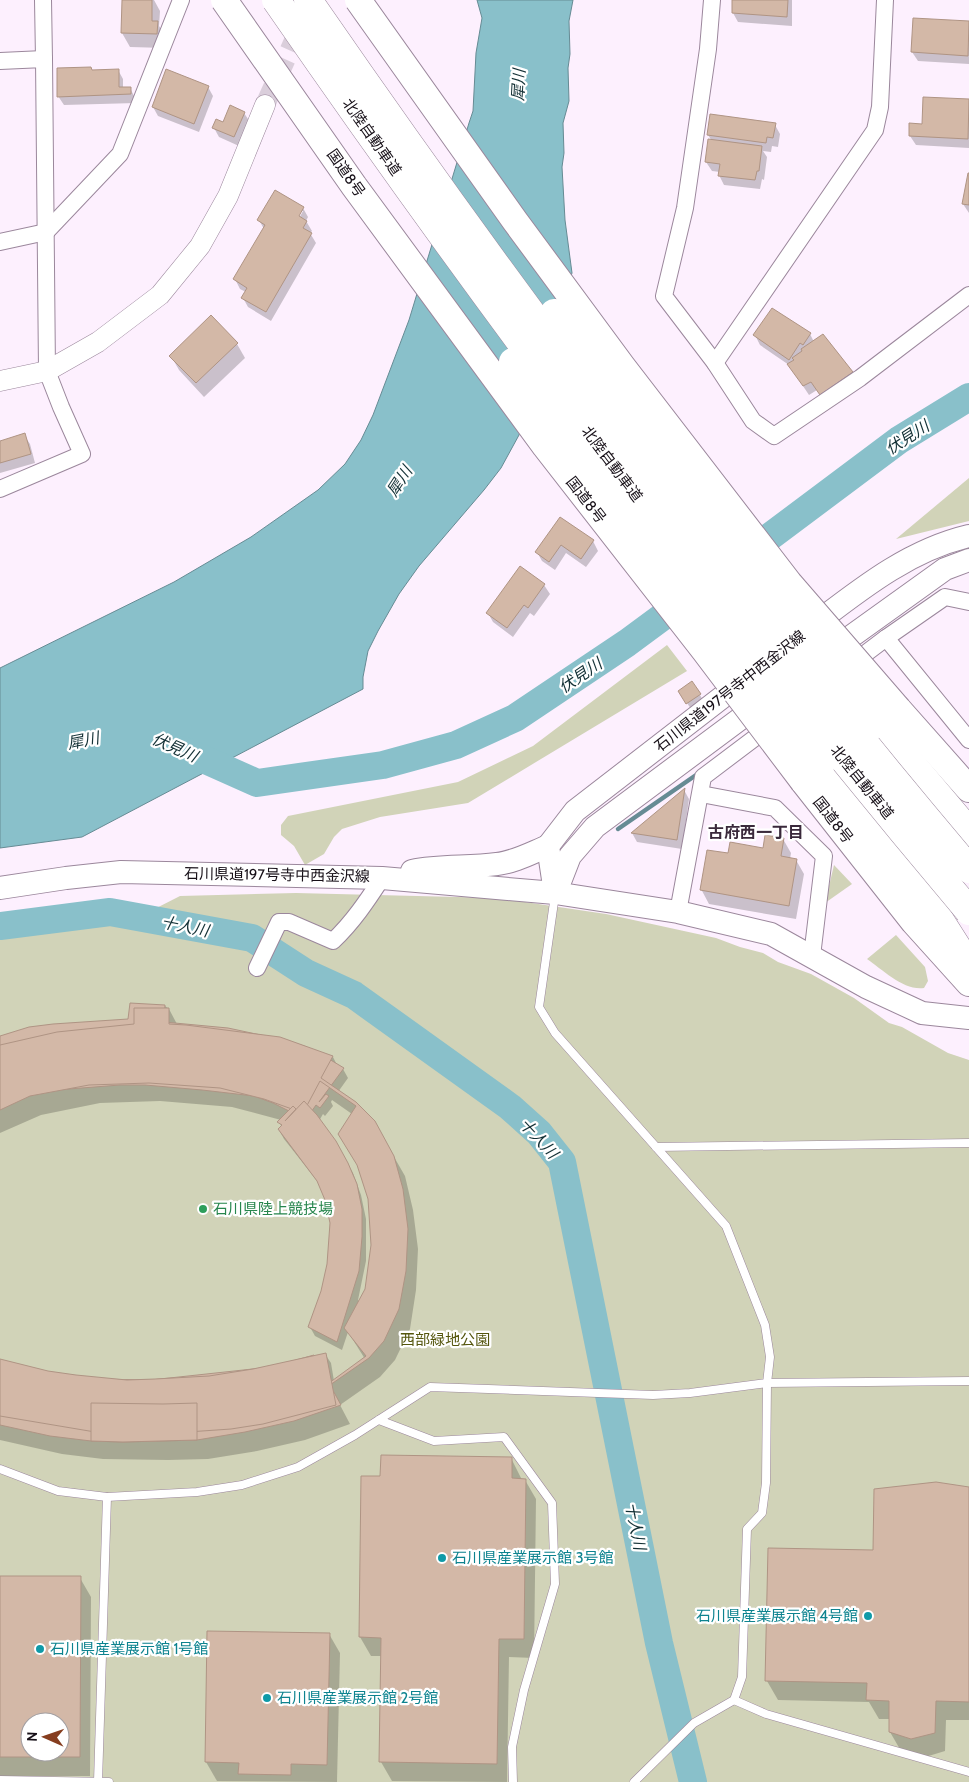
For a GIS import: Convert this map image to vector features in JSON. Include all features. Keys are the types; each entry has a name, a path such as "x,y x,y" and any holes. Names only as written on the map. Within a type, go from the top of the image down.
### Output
{"highway":[{"name":"国道8号","path":"224,0 354,186 545,446 704,650 812,774 914,922 969,983"},
{"name":"北陸自動車道","path":"276,0 470,274 600,450 744,636 903,832 969,910"},
{"name":"北陸自動車道","path":"308,0 482,246 628,443 759,614 969,869"},
{"path":"358,0 515,221 622,366 888,717 969,832"},
{"path":"326,26 448,174 720,531 888,717 969,789"},
{"path":"306,44 344,110 596,481 812,774 969,951"},
{"path":"934,911 969,966"}],"main road":[{"name":"石川県道197号寺中西金沢線","path":"548,846 575,811 868,583 908,558 941,544 969,536"},
{"name":"石川県道197号寺中西金沢線","path":"556,893 570,856 595,827 903,598 945,569 969,560"},
{"path":"382,878 429,868 497,864 519,859 548,846 556,893"},
{"name":"石川県道197号寺中西金沢線","path":"0,888 122,872 382,878 556,893 678,912 771,934 866,987 922,1013 969,1018"}],"street":[{"path":"0,489 82,454 47,371 43,0"},
{"path":"0,242 46,232 120,154 181,0"},
{"path":"712,0 708,49 685,208 664,296 715,363 753,421 774,436 860,378 969,296"},
{"path":"715,363 876,130 880,107 886,0"},
{"path":"0,61 44,60"},
{"path":"0,382 47,371 98,342 160,295 200,246 228,196 265,106"},
{"path":"678,912 703,777 886,638 945,597 969,602"},
{"path":"886,638 969,740"},
{"path":"701,794 775,808 824,856 812,956"},
{"path":"258,968 279,922 289,922 333,941 362,910 382,878"}],"lane":[{"path":"556,893 539,1007 555,1033 726,1226 766,1325 770,1357 767,1383 766,1483 762,1513 747,1530 742,1677 734,1700 694,1723 634,1782"},
{"path":"656,1147 969,1143"},
{"path":"0,1469 58,1491 107,1497 197,1492 242,1485 298,1467 379,1420 430,1387 653,1395 690,1393 767,1383 969,1380"},
{"path":"379,1420 434,1441 504,1437 552,1503 555,1584 524,1690 512,1747 513,1782"},
{"path":"98,1782 107,1497"},
{"path":"734,1700 766,1714 969,1772"},
{"path":"0,1780 109,1782"}],"green space":[{"path":"969,478 969,521 896,539"},
{"path":"667,645 687,671 468,803 380,817 342,829 334,837 324,854 305,865 294,846 281,835 281,825 288,816 458,782 533,746"},
{"path":"834,865 852,884 825,903"},
{"name":"西部緑地公園","path":"296,893 498,898 606,914 716,938 763,953 778,962 811,974 854,998 889,1023 902,1027 948,1053 969,1060 969,1782 0,1782 0,933 68,925 127,923 180,896"},
{"path":"896,935 925,967 928,981 924,988 916,988 901,983 867,959"}],"water":[{"name":"犀川","path":"477,0 573,0 569,21 569,101 563,123 564,153 562,167 565,220 572,273 519,435 501,468 419,566 399,594 368,651 363,677 363,689 82,837 0,848 0,668 174,582 251,537 318,490 345,464 361,440 373,415 409,320 473,111 476,53 482,18"}],"building":[{"path":"122,0 152,0 152,21 158,21 157,34 121,33"},
{"path":"732,0 788,0 787,17 732,13"},
{"path":"913,18 969,21 968,56 911,52"},
{"path":"91,67 92,70 119,69 119,87 131,87 131,94 57,97 57,68"},
{"path":"166,69 209,86 194,124 152,107"},
{"path":"923,97 969,99 968,139 909,136 909,123 922,124"},
{"path":"230,105 245,112 234,137 212,128 216,119 223,122"},
{"path":"710,114 776,123 773,138 767,137 766,143 707,135"},
{"path":"708,139 762,146 759,171 757,171 755,180 718,176 720,164 705,162"},
{"path":"969,173 969,205 962,204"},
{"path":"275,190 304,207 299,216 307,221 303,228 312,233 266,312 241,298 247,288 233,279 265,225 257,220"},
{"path":"772,308 811,333 803,345 800,343 789,360 753,335"},
{"path":"211,315 238,343 196,383 169,356"},
{"path":"823,334 853,372 820,395 811,382 803,386 787,364 794,360 792,358 802,351 801,349"},
{"path":"25,433 31,454 0,463 0,441"},
{"path":"560,517 594,540 581,559 561,545 549,562 535,552"},
{"path":"520,566 545,584 528,608 524,605 507,628 486,613"},
{"path":"692,681 701,694 686,704 678,691"},
{"path":"685,788 677,840 631,833"},
{"path":"765,835 784,838 781,856 797,859 789,906 700,890 707,850 728,853 730,842 763,848"},
{"path":"130,1003 165,1005 164,1022 228,1028 304,1046 344,1068 319,1102 326,1094 329,1096 320,1108 316,1105 309,1115 306,1113 303,1118 254,1096 145,1085 56,1090 35,1094 0,1106 0,1036 29,1027 128,1019"},
{"path":"134,1008 169,1008 169,1024 280,1037 333,1056 321,1078 356,1102 375,1121 394,1156 403,1189 408,1229 406,1271 399,1309 384,1341 369,1358 330,1385 341,1405 294,1421 197,1440 91,1441 50,1436 0,1425 0,1361 19,1368 87,1379 151,1380 271,1367 314,1355 329,1383 366,1356 344,1328 365,1289 371,1245 368,1199 357,1165 338,1134 356,1106 320,1081 303,1113 264,1099 220,1088 149,1083 89,1085 30,1096 0,1110 0,1045 57,1032 134,1024"},
{"path":"304,1101 336,1141 348,1163 357,1184 362,1209 359,1271 337,1342 308,1327 321,1291 327,1264 330,1223 325,1200 317,1181 278,1129 282,1125 277,1122 293,1106 296,1109 285,1121"},
{"path":"326,1353 336,1405 263,1424 231,1429 144,1435 101,1433 0,1416 0,1359 48,1371 127,1380 209,1376 253,1369"},
{"path":"91,1403 197,1403 197,1440 91,1441"},
{"name":"石川県産業展示館 3号館","path":"381,1455 512,1457 512,1478 526,1479 524,1639 499,1639 497,1764 379,1762 381,1638 359,1637 361,1476 380,1476"},
{"name":"石川県産業展示館 4号館","path":"936,1482 969,1487 969,1702 936,1701 935,1733 911,1739 889,1732 889,1701 866,1700 867,1683 765,1681 768,1548 873,1550 874,1489"},
{"name":"石川県産業展示館 1号館","path":"0,1576 81,1576 80,1757 70,1757 70,1712 20,1712 20,1757 0,1757"},
{"name":"石川県産業展示館 2号館","path":"207,1631 330,1633 327,1765 291,1764 291,1775 238,1774 239,1763 205,1762"}],"waterway":[{"name":"伏見川","path":"740,559 899,440 969,397"},
{"name":"伏見川","path":"183,750 257,783 383,765 456,745 515,718 627,643 692,595"},
{"path":"618,829 699,773"},
{"name":"十人川","path":"0,926 110,912 252,938 306,973 354,995 510,1107 539,1133 562,1162 659,1643 693,1782"}],"tunnel":[{"path":"265,105 302,23"}],"place":[{"name":"石川県陸上競技場","path":"203,1209"},
{"name":"石川県産業展示館 3号館","path":"442,1558"},
{"name":"石川県産業展示館 4号館","path":"868,1616"},
{"name":"石川県産業展示館 1号館","path":"40,1649"},
{"name":"石川県産業展示館 2号館","path":"267,1698"}],"district":[{"name":"古府西一丁目","path":"756,832"}]}
